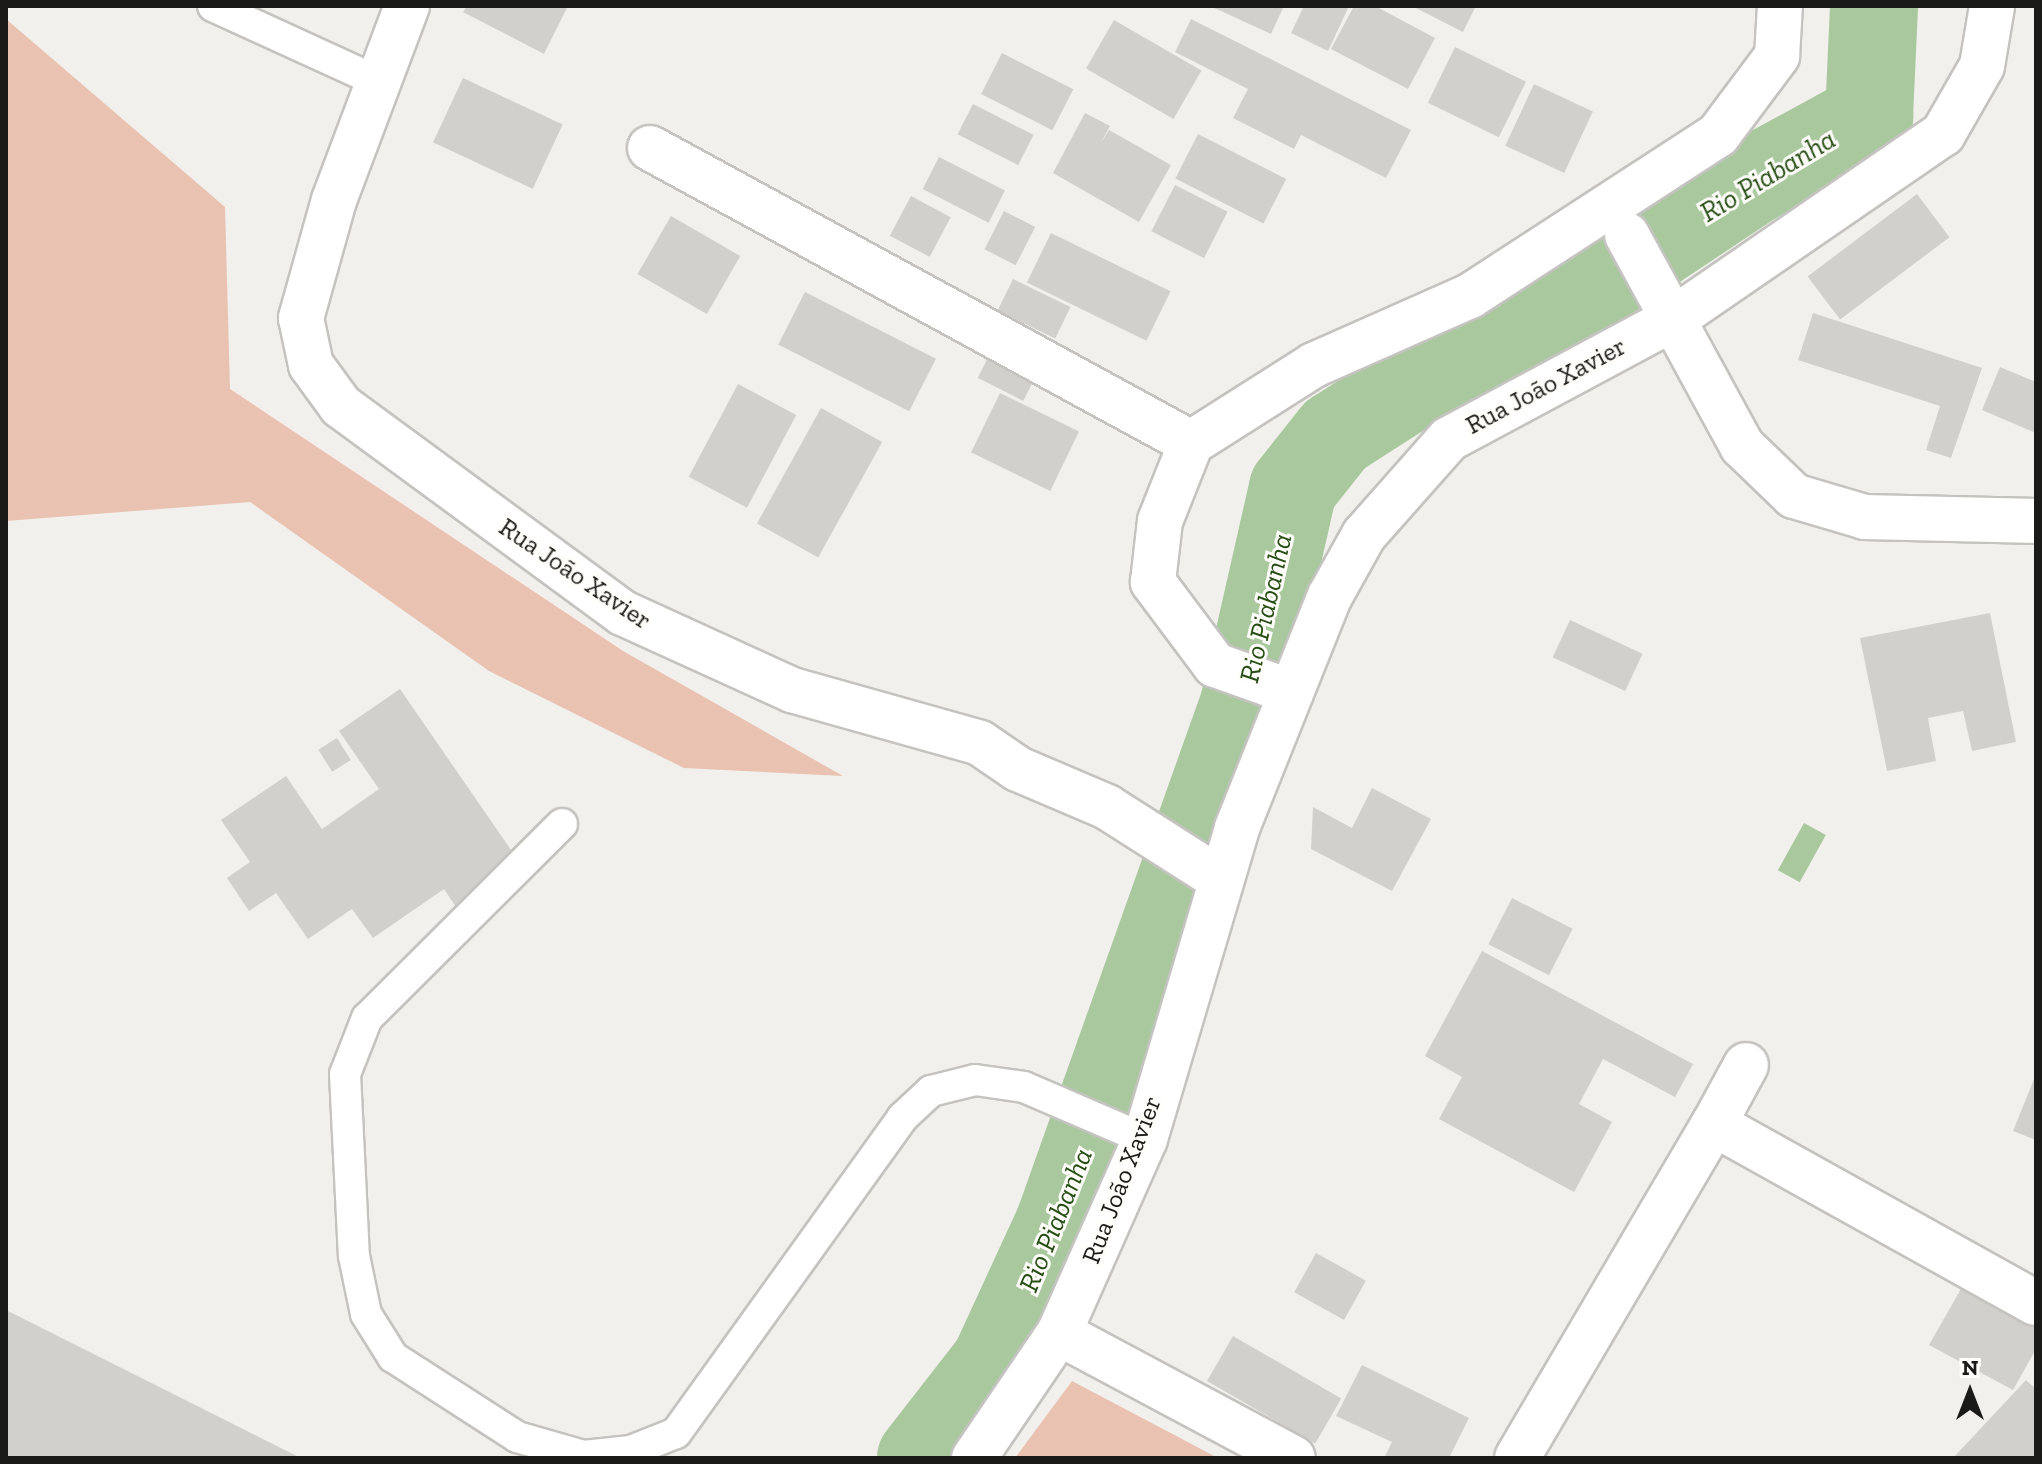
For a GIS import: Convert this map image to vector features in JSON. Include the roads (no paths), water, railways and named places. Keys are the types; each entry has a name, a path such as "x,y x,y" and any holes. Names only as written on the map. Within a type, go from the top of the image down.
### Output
{"street":[{"name":"Rua João Xavier","path":"407,6 310,272 301,318 311,365 341,406 623,613 792,690 980,743 1149,834 1218,878"},
{"path":"1279,688 1215,665 1153,582 1160,521 1191,443 1314,365 1470,296 1718,135 1777,56 1780,6"},
{"name":"Rua João Xavier","path":"974,1458 1059,1333 1137,1135 1279,688 1364,535 1449,439 1943,134 1982,66 1992,6"},
{"path":"650,148 1191,443"},
{"path":"1627,235 1668,305 1742,446 1794,496 1865,517 2036,521"},
{"path":"1517,1458 1746,1065"},
{"path":"1714,1124 2036,1303"},
{"path":"1059,1333 1293,1458"}],"lane":[{"path":"213,6 379,82"},
{"path":"562,824 367,1018 345,1074 354,1256 366,1314 393,1357 517,1437 584,1456 631,1451 676,1433 902,1118 931,1091 975,1080 1024,1087 1089,1110 1137,1135"}],"waterway":[{"name":"Rio Piabanha","path":"921,1458 995,1363 1059,1224 1244,704 1293,488 1335,435 1430,374 1540,322 1757,178 1869,117 1874,6"}]}
